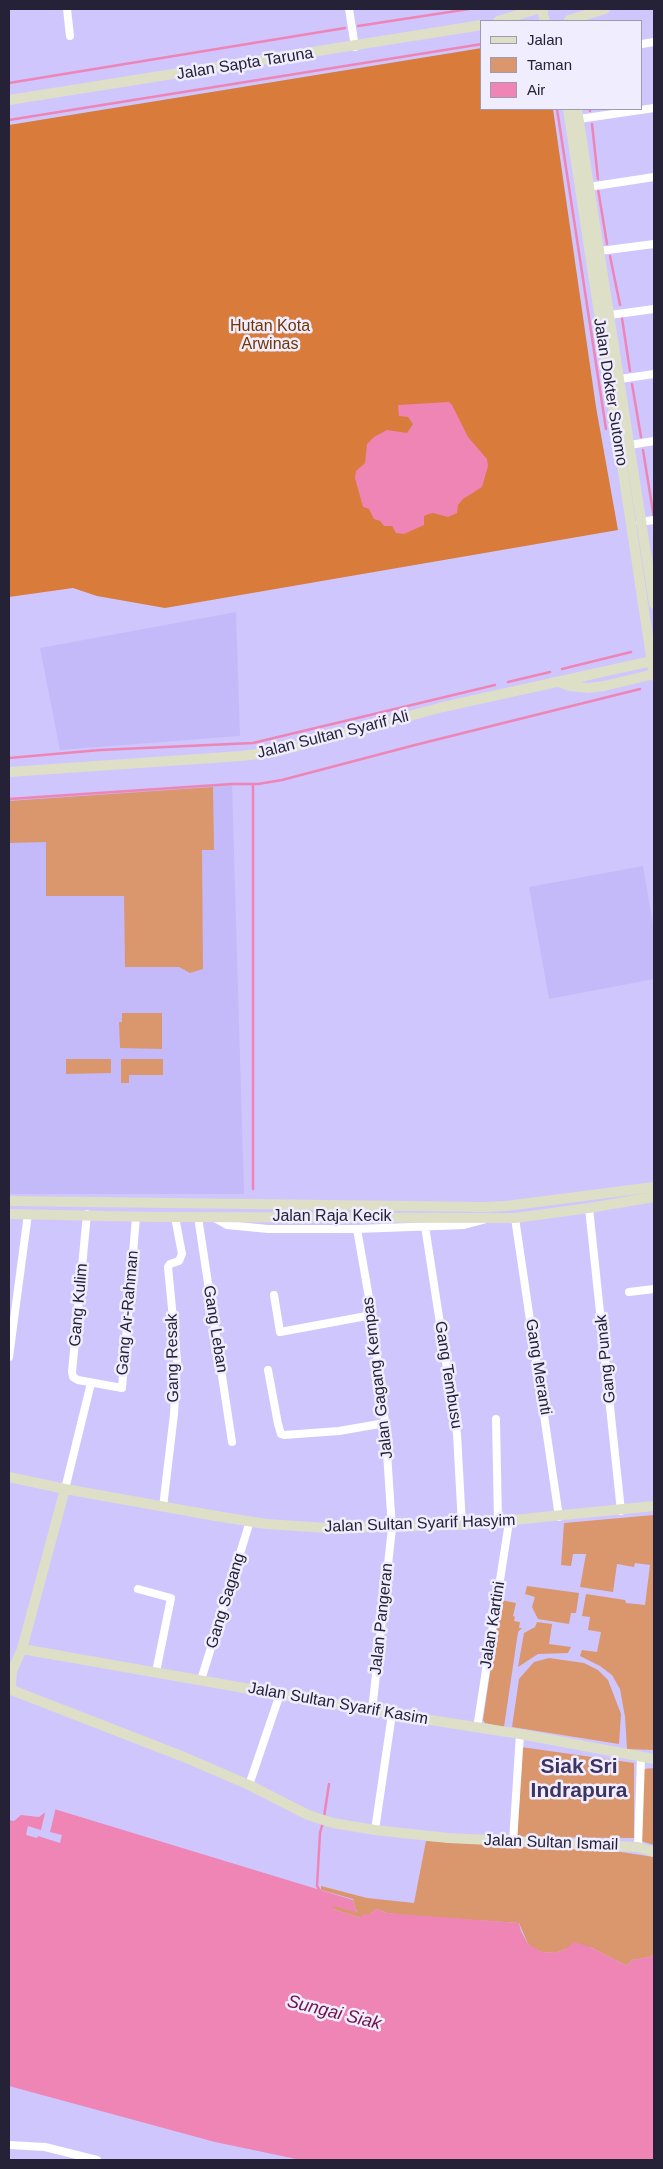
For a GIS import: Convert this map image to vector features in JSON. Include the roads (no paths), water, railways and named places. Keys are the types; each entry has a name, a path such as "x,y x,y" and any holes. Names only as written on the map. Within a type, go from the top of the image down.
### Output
{"street":[{"path":"67,9 70,36"},
{"path":"349,9 355,47"},
{"path":"501,20 537,9"},
{"path":"572,20 605,9"},
{"name":"Jalan Sapta Taruna","path":"9,100 355,47 480,25"},
{"name":"Jalan Dokter Sutomo","path":"568,110 654,675"},
{"path":"578,114 629,110"},
{"name":"Jalan Dokter Sutomo","path":"578,114 625,416 648,520 654,604"},
{"path":"590,187 654,177"},
{"path":"600,251 654,244"},
{"path":"610,315 654,308"},
{"path":"620,379 654,374"},
{"path":"614,418 625,416"},
{"path":"630,445 654,441"},
{"name":"Jalan Sultan Syarif Ali","path":"9,772 275,752 443,707 557,681 653,662"},
{"path":"557,681 570,686 588,688 654,675"},
{"name":"Jalan Raja Kecik","path":"9,1214 175,1217 515,1218 589,1208 640,1194 654,1187"},
{"name":"Jalan Raja Kecik","path":"9,1201 485,1207 640,1194 654,1197"},
{"path":"212,1216 222,1224 234,1227 357,1229 470,1224 482,1221 485,1218 485,1207"},
{"name":"Gang Punak","path":"589,1208 621,1510"},
{"path":"9,1357 28,1214"},
{"name":"Gang Kulim","path":"87,1214 72,1372 73,1377 91,1384"},
{"name":"Gang Ar-Rahman","path":"65,1489 91,1384 122,1388 136,1216"},
{"name":"Gang Resak","path":"163,1507 174,1414 177,1360 168,1267 170,1264 179,1261 182,1254 175,1217"},
{"name":"Gang Leban","path":"198,1217 232,1442"},
{"name":"Gang Meranti","path":"515,1218 559,1517"},
{"name":"Gang Tembusu","path":"425,1226 457,1434 462,1525"},
{"name":"Jalan Gagang Kempas","path":"357,1229 372,1315 385,1423 392,1528"},
{"path":"629,1292 654,1289"},
{"path":"274,1295 280,1332 372,1315"},
{"path":"268,1370 279,1430 284,1435 339,1431 385,1423"},
{"name":"Jalan Kartini","path":"477,1728 504,1522 496,1418"},
{"name":"Jalan Sultan Syarif Hasyim","path":"9,1477 163,1507 250,1521 327,1528 462,1525 559,1517 654,1506"},
{"path":"11,1690 10,1672 22,1649 65,1489"},
{"name":"Gang Sagang","path":"201,1680 250,1521"},
{"name":"Jalan Pangeran","path":"372,1711 392,1528"},
{"path":"138,1589 171,1598 156,1672"},
{"name":"Jalan Sultan Syarif Kasim","path":"22,1649 372,1711 520,1734 654,1760"},
{"name":"Jalan Sultan Ismail","path":"11,1690 184,1757 249,1785 308,1815 333,1823 375,1830 448,1838 638,1847 654,1852"},
{"path":"249,1785 280,1694"},
{"path":"375,1830 392,1714"},
{"path":"513,1842 520,1734"},
{"path":"638,1847 641,1758"},
{"path":"9,2145 45,2148 97,2160"}],"water":[{"path":"449,402 468,437 487,459 488,466 482,487 463,499 458,505 457,513 448,517 433,513 429,514 424,516 424,525 404,534 396,533 392,526 384,526 380,521 374,519 369,509 363,507 355,478 356,471 365,463 367,444 374,437 387,430 407,433 413,424 408,417 399,416 398,405"},
{"name":"Sungai Siak","path":"51,1808 353,1900 358,1913 334,1906 333,1909 361,1918 362,1914 369,1915 376,1909 387,1913 519,1923 528,1944 542,1952 555,1953 566,1949 574,1942 590,1947 627,1966 632,1960 654,1955 654,2160 301,2160 215,2142 9,2086 9,1820 14,1821 21,1815 39,1817"}],"waterway":[{"path":"358,26 469,9"},
{"path":"9,83 345,28"},
{"path":"9,120 480,44"},
{"path":"557,110 606,429"},
{"path":"592,124 598,179"},
{"path":"598,189 607,244"},
{"path":"610,256 620,305"},
{"path":"622,318 630,371"},
{"path":"632,384 641,437"},
{"path":"643,450 654,518"},
{"path":"562,669 631,652"},
{"path":"508,682 550,672"},
{"path":"9,758 100,750 253,743 495,685"},
{"path":"9,799 232,784 258,784 282,780 640,689"},
{"path":"253,784 253,1189"},
{"path":"324,1817 329,1784"},
{"path":"320,1891 317,1886 320,1833 323,1822"}],"district":[{"name":"Siak Sri Indrapura","path":"579,1779"}],"park label":[{"name":"Hutan Kota Arwinas","path":"270,336"}]}
